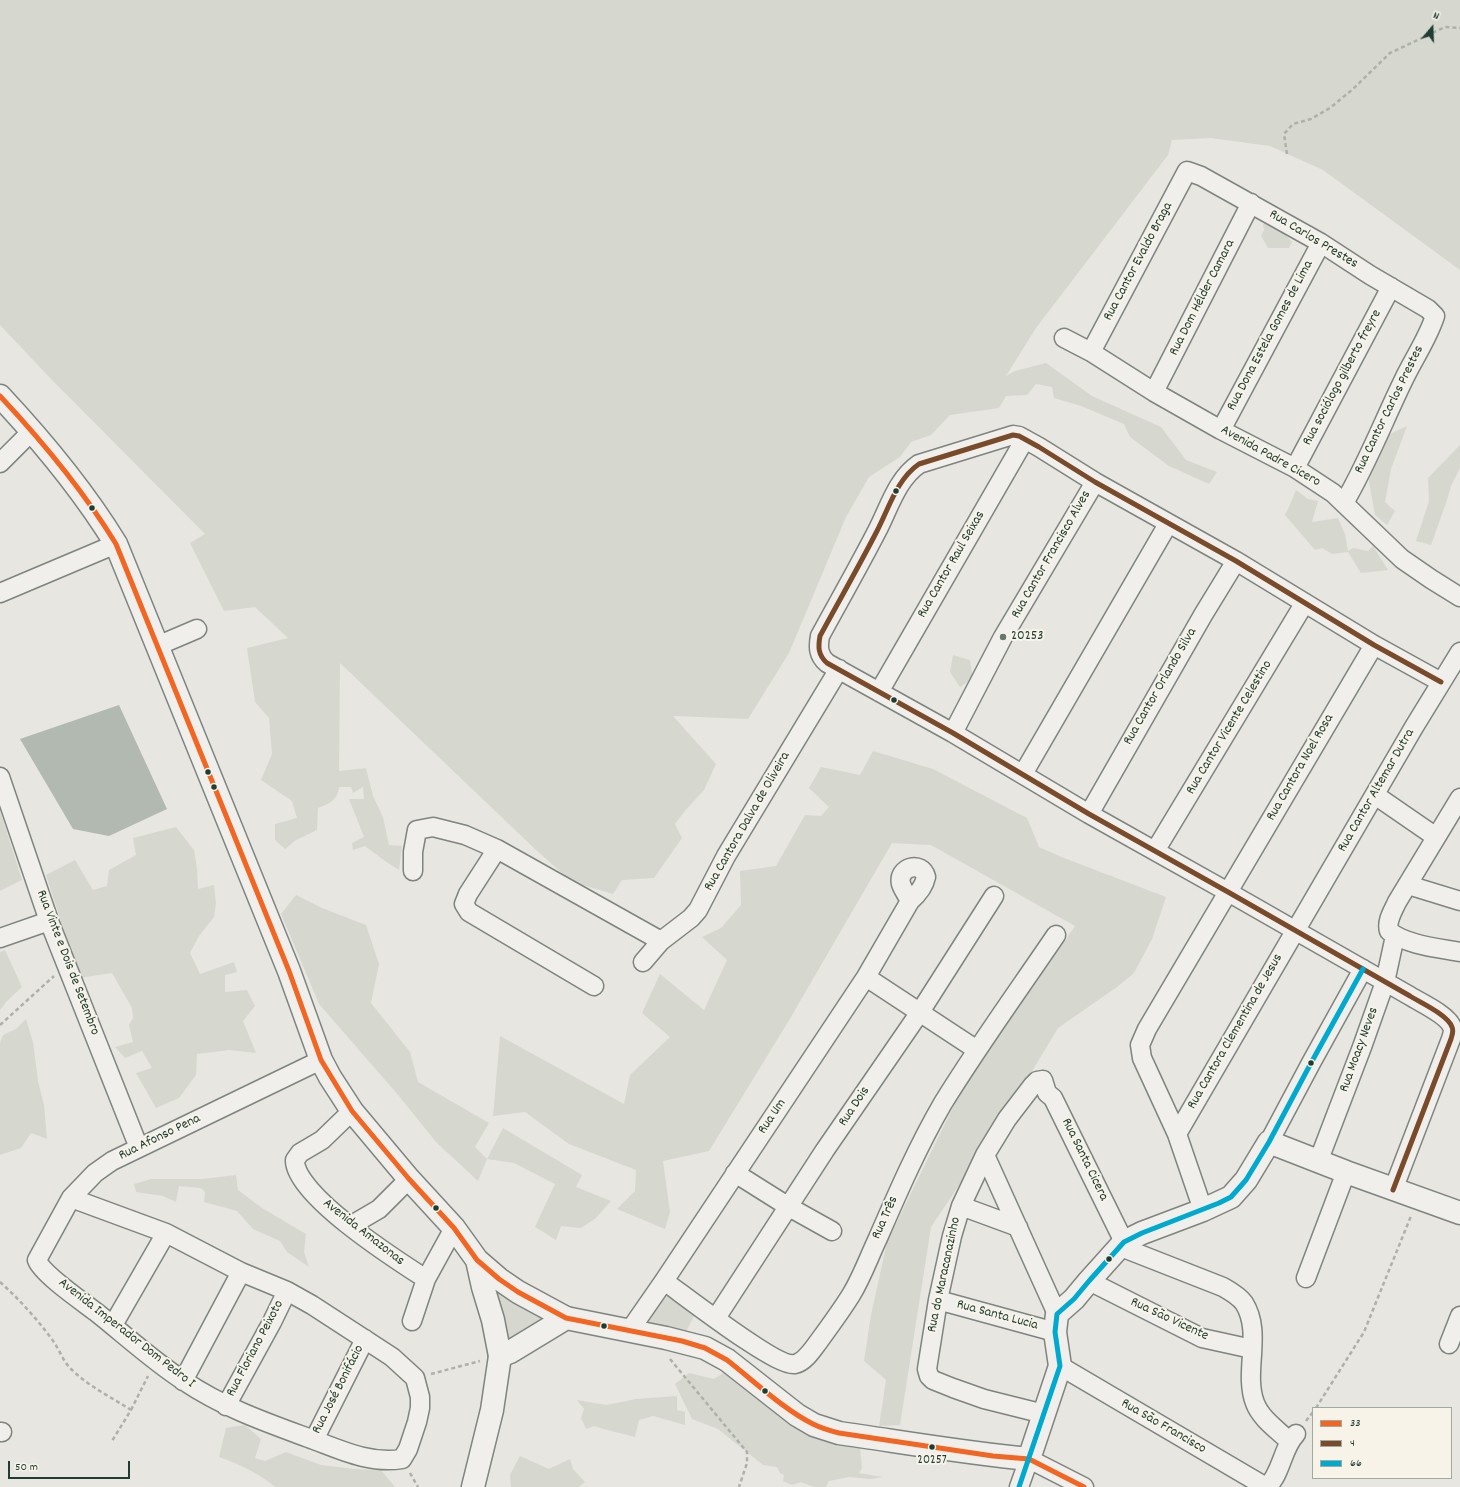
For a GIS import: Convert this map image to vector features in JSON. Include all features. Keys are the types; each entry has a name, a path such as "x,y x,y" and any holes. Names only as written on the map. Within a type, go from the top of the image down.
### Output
{"main road":[{"path":"0,396 63,468 98,514 116,544 289,971 321,1060 352,1111 409,1180 454,1228 477,1260 499,1279 518,1292 566,1318 682,1341 705,1348 733,1364 797,1415 814,1425 825,1429 839,1433 993,1456 1029,1459 1060,1366 1056,1323 1074,1299 1123,1244 1142,1233 1203,1210 1231,1197 1246,1180 1269,1142 1393,1190 1460,1213"},
{"path":"473,1487 492,1410 500,1356 493,1320 477,1260"},
{"path":"500,1356 510,1352 566,1318"}],"street":[{"name":"Rua Carlos Prestes","path":"1187,171 1201,176 1204,180 1251,203 1320,243 1428,309 1435,316"},
{"name":"Rua Cantor Evaldo Braga","path":"1091,352 1187,171"},
{"name":"Rua Dom Hélder Camara","path":"1154,392 1251,203"},
{"name":"Rua Dona Estela Gomes de Lima","path":"1221,430 1320,243"},
{"name":"Rua sociólogo gilberto freyre","path":"1295,468 1391,287"},
{"name":"Rua Cantor Carlos Prestes","path":"1344,503 1357,479 1407,372 1431,327 1435,316"},
{"name":"Avenida Padre Cicero","path":"1064,338 1091,352 1154,392 1221,430 1295,468 1333,493 1402,559 1431,579 1460,596"},
{"path":"0,463 32,431"},
{"path":"1393,1190 1453,1032 1449,1022 1437,1012 1363,969 1089,814 953,733 827,662 820,655 818,646 820,636 909,470 918,464 1013,435 1025,439 1095,482 1236,561 1304,604 1440,682"},
{"name":"Rua Cantor Raul Seixas","path":"879,692 1025,439"},
{"name":"Rua Cantor Francisco Alves","path":"953,733 1003,637 1095,482"},
{"path":"1023,774 1168,524"},
{"path":"0,592 116,544"},
{"name":"Rua Cantor Orlando Silva","path":"1089,814 1184,647 1236,561"},
{"name":"Rua Cantor Vicente Celestino","path":"1155,851 1304,604"},
{"path":"157,646 197,629"},
{"name":"Rua Cantora Noel Rosa","path":"1177,1134 1143,1062 1140,1054 1140,1045 1147,1029 1374,645"},
{"name":"Rua Cantor Altemar Dutra","path":"1295,931 1440,682 1460,652"},
{"name":"Rua Cantora Dalva de Oliveira","path":"643,962 660,941 691,918 698,910 726,856 839,669"},
{"name":"Rua Vinte e Dois de Setembro","path":"1,780 49,921 139,1148"},
{"path":"1375,795 1436,837"},
{"path":"1460,798 1454,821 1436,837 1392,913 1388,923 1389,931 1395,936 1422,944 1460,952"},
{"path":"412,871 413,852 417,830 433,827 465,835 497,849 660,941"},
{"path":"497,849 468,894 464,904 469,912 594,986"},
{"path":"1408,885 1460,901"},
{"name":"Rua Dois","path":"716,1318 920,1012 994,896"},
{"name":"Rua Um","path":"630,1330 866,977 910,901"},
{"path":"0,938 49,921"},
{"name":"Rua Cantora Clementina de Jesus","path":"1177,1134 1295,931"},
{"name":"Rua Três","path":"664,1281 774,1357 792,1364 798,1363 804,1359 831,1326 851,1295 900,1187 943,1104 977,1050 1056,935"},
{"name":"Rua Moacy Neves","path":"1318,1162 1362,1048 1385,982 1395,936"},
{"path":"1269,1142 1363,969"},
{"path":"866,977 977,1050"},
{"name":"Rua Afonso Pena","path":"37,1260 71,1198 95,1174 112,1161 321,1060"},
{"name":"Rua do Maracanazinho","path":"1043,1080 1035,1082 1007,1119 985,1155 960,1206 938,1300 927,1365 930,1377 936,1381 984,1399 1044,1414"},
{"name":"Rua Santa Cicera","path":"1043,1080 1046,1093 1053,1098 1123,1244"},
{"name":"Avenida Amazonas","path":"352,1111 322,1140 300,1153 295,1160 296,1168 305,1183 324,1204 387,1254 426,1279"},
{"path":"1177,1134 1203,1210"},
{"path":"985,1155 1018,1228 1056,1323"},
{"path":"1306,1278 1346,1172"},
{"path":"735,1173 832,1232"},
{"path":"350,1226 379,1209 409,1180"},
{"path":"71,1198 166,1233 241,1272 286,1291 312,1305 392,1357 415,1378"},
{"path":"960,1206 1018,1228"},
{"path":"412,1321 426,1279 454,1228"},
{"path":"113,1325 166,1233"},
{"path":"1123,1244 1223,1286 1244,1303 1251,1321 1251,1382 1255,1404 1269,1423 1293,1438 1277,1471 1266,1487"},
{"name":"Avenida Imperador Dom Pedro I","path":"37,1260 41,1266 62,1286 183,1381 226,1406 256,1420 336,1449 373,1460 402,1459 408,1449 420,1408 419,1390 415,1378"},
{"path":"183,1381 241,1272"},
{"name":"Rua São Vicente","path":"1089,1281 1202,1338 1252,1349"},
{"name":"Rua Floriano Peixoto","path":"226,1406 272,1322 286,1291"},
{"name":"Rua Santa Lucia","path":"938,1300 1056,1323"},
{"path":"1449,1344 1460,1316"},
{"name":"Rua José Bonifácio","path":"314,1440 365,1339"},
{"name":"Rua São Francisco","path":"1060,1366 1266,1487"},
{"path":"1019,1487 1029,1459 1084,1487"}],"path":[{"path":"1287,154 1284,134 1293,124 1311,119 1330,108 1353,89 1390,53 1445,27 1460,28"},
{"path":"0,1025 66,965"},
{"path":"1317,1407 1364,1332 1418,1198"},
{"path":"0,1282 25,1305 48,1333 58,1348 64,1362 72,1370 86,1381 132,1410"},
{"path":"415,1378 500,1356"},
{"path":"112,1441 132,1410 151,1370 154,1359"},
{"path":"670,1360 747,1452 747,1463 739,1487"}],"shaded area":[{"path":"0,0 1460,0 1460,270 1323,170 1270,146 1211,138 1172,140 1168,155 1036,328 1006,376 1015,371 1046,363 1092,396 1161,427 1186,460 1217,472 1209,484 1169,466 1130,437 1124,424 1081,406 1054,398 1052,387 1036,384 1027,395 1006,396 999,408 950,415 931,435 911,442 900,457 869,477 846,517 789,653 748,719 673,716 716,764 704,790 675,824 682,838 654,878 622,880 613,894 572,882 535,849 340,663 339,771 366,768 373,796 383,817 389,845 402,846 399,870 365,846 353,850 352,843 364,837 349,799 364,799 363,787 353,793 351,787 339,787 337,795 332,801 318,808 317,830 296,840 285,849 275,840 275,824 297,818 292,801 261,780 272,754 269,718 255,702 247,648 288,638 255,607 224,611 190,543 205,534 53,381 0,325"},
{"path":"1274,222 1292,242 1289,248 1268,248 1261,236 1264,230 1263,224"},
{"path":"1407,426 1391,469 1385,502 1395,511 1387,525 1375,515 1368,476 1379,444 1392,433"},
{"path":"1460,445 1460,468 1451,486 1431,545 1416,541 1429,501 1428,478"},
{"path":"1296,490 1308,499 1318,501 1312,522 1338,518 1345,534 1348,551 1353,548 1368,551 1373,546 1388,570 1361,573 1348,552 1332,554 1322,548 1315,550 1285,515"},
{"path":"953,655 970,660 973,678 960,687 950,672"},
{"path":"119,705 167,809 109,836 73,829 20,739"},
{"path":"873,751 933,769 1027,818 1039,847 1166,897 1152,939 1134,973 1117,987 1058,1028 1001,1123 931,1227 900,1425 879,1426 886,1380 864,1361 871,1315 887,1242 961,1091 1075,926 931,845 892,843 788,1022 709,1151 663,1161 670,1212 665,1229 617,1209 635,1191 636,1170 569,1144 525,1112 493,1116 500,1036 624,1104 630,1075 670,1037 642,1013 660,974 704,1010 727,960 702,937 721,928 741,905 740,871 776,866 805,815 821,816 829,807 809,788 821,767 860,775"},
{"path":"0,810 22,880 0,891"},
{"path":"176,827 194,850 198,889 214,885 216,903 214,917 199,936 190,953 200,974 234,962 237,972 225,975 225,992 247,990 255,1006 243,1021 256,1053 229,1050 197,1054 196,1075 179,1098 156,1108 136,1073 152,1068 142,1051 125,1058 115,1047 133,1042 129,1025 133,1018 132,1008 112,973 79,978 46,875 75,860 93,890 107,886 109,870 136,855 133,838"},
{"path":"296,895 322,908 366,925 379,964 371,1003 410,1052 418,1082 489,1123 475,1147 487,1159 478,1181 436,1142 399,1096 319,1004 281,914"},
{"path":"5,950 22,987 0,1010 0,952"},
{"path":"26,1019 33,1042 38,1081 44,1105 47,1139 31,1133 21,1148 0,1155 0,1043 3,1035 16,1029"},
{"path":"503,1128 582,1175 576,1187 611,1201 596,1218 581,1228 561,1226 556,1240 535,1227 555,1184 514,1163 487,1159"},
{"path":"236,1175 238,1190 262,1208 306,1234 304,1252 309,1267 287,1252 280,1241 253,1229 237,1211 204,1202 205,1192 201,1188 179,1186 176,1202 163,1196 136,1192 134,1184 151,1179 202,1179"},
{"path":"499,1280 564,1320 511,1351 488,1295"},
{"path":"669,1288 697,1310 684,1336 641,1322"},
{"path":"726,1371 803,1432 832,1442 860,1448 862,1468 859,1473 883,1477 870,1479 849,1477 829,1481 826,1487 814,1487 801,1482 792,1485 783,1481 784,1475 780,1473 777,1467 763,1465 718,1429 692,1419 675,1384 689,1373 714,1379"},
{"path":"677,1396 677,1410 685,1412 685,1425 653,1416 639,1420 635,1437 594,1426 586,1429 581,1418 584,1409 577,1400 606,1405 636,1399"},
{"path":"245,1425 261,1439 255,1458 265,1461 286,1452 321,1465 354,1469 381,1470 396,1487 275,1487 248,1469 219,1457 226,1428"},
{"path":"520,1456 549,1469 570,1459 573,1469 585,1482 579,1487 511,1487 510,1475"}],"transit line":[{"name":"33","path":"0,396 62,467 116,544 289,971 321,1060 352,1111 409,1179 454,1228 477,1260 499,1279 518,1292 566,1318 682,1341 705,1348 727,1360 791,1411 823,1428 839,1433 993,1456 1029,1459 1084,1487"},
{"name":"4","path":"1393,1190 1453,1033 1453,1028 1445,1018 1427,1006 1089,814 953,733 827,663 820,654 819,644 820,636 870,544 894,494 911,470 919,464 1013,435 1019,436 1039,447 1095,482 1236,561 1374,645 1441,682"},
{"name":"66","path":"1019,1487 1060,1366 1055,1332 1057,1314 1074,1299 1124,1242 1142,1233 1231,1197 1246,1180 1269,1142 1363,969"}],"place":[{"name":"20253","path":"1003,637"},
{"name":"20257","path":"932,1447"}]}
